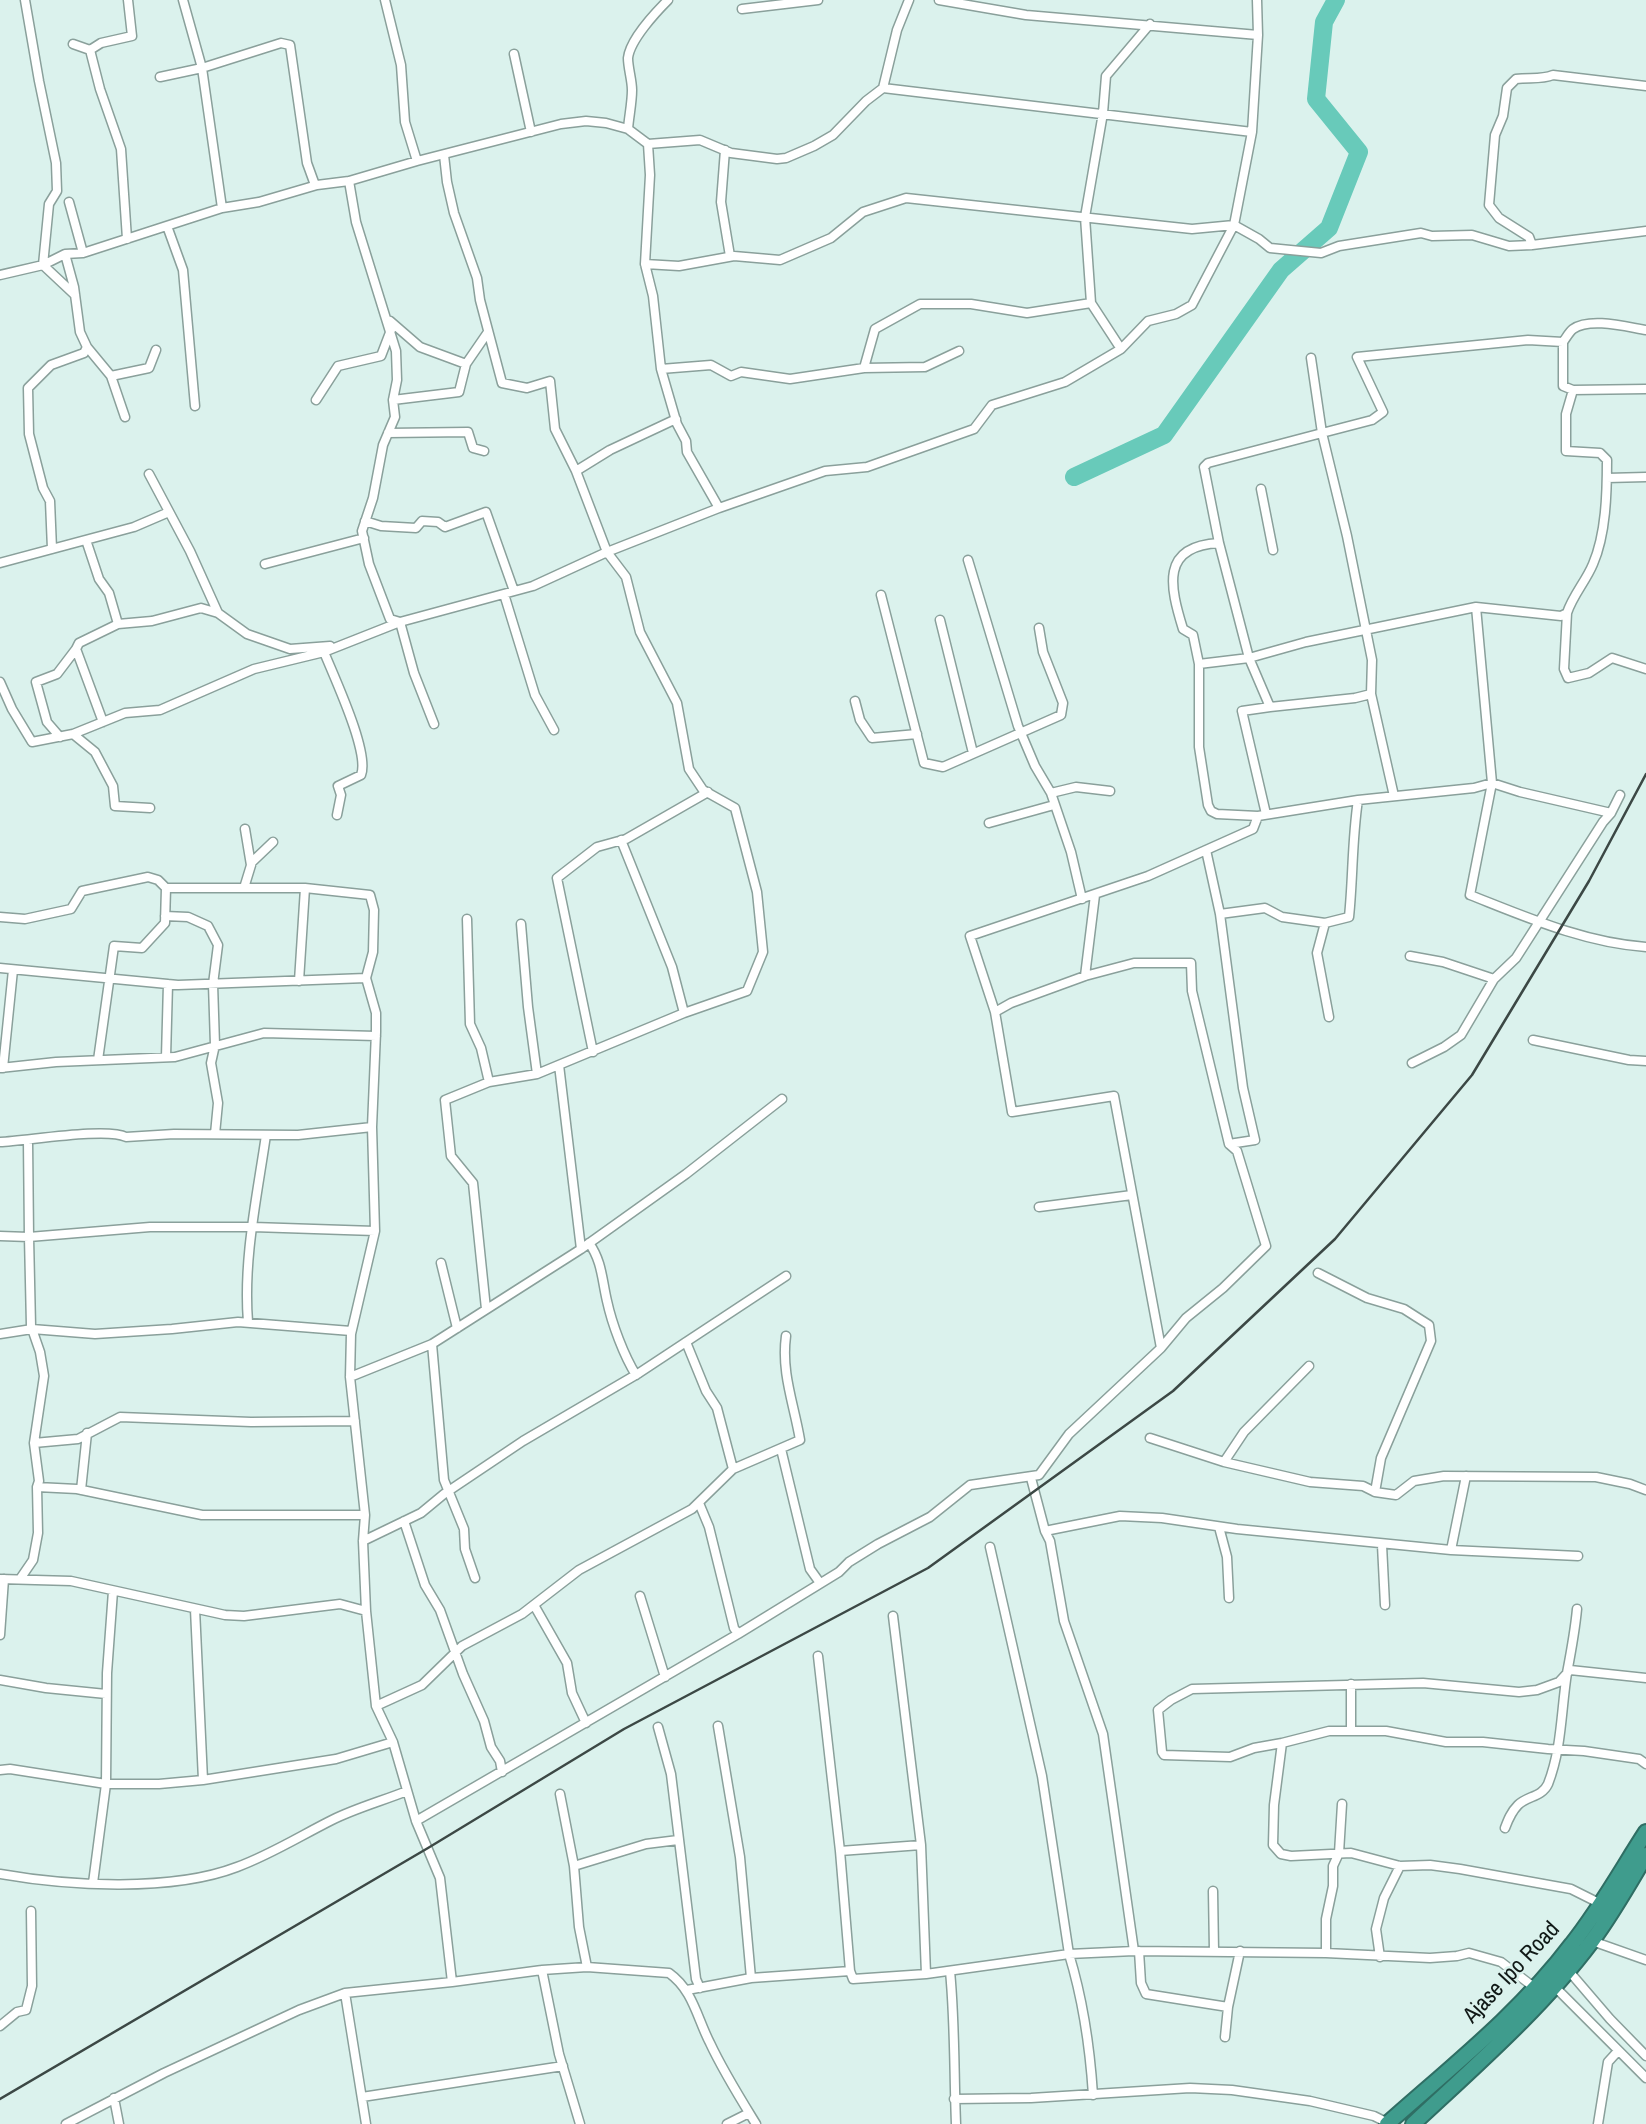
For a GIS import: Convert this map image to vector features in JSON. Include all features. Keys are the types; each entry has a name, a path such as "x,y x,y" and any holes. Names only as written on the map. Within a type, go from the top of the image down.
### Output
{"highway":[{"name":"Ajase Ipo Road","path":"1388,2124 1501,2025 1535,1988 1571,1946 1646,1832"},
{"name":"Ajase Ipo Road","path":"1413,2124 1492,2050 1569,1970 1592,1941 1646,1855"}],"street":[{"path":"25,0 56,163 57,191 49,204 43,265"},
{"path":"90,50 101,43 132,36 128,0"},
{"path":"184,0 202,68 222,208"},
{"path":"385,0 401,65 405,122 418,161"},
{"path":"628,129 632,91 628,57 648,21 668,0"},
{"path":"742,9 818,0"},
{"path":"0,275 43,265 65,254 83,253 222,208 260,202 315,185 349,181 561,124 586,121 628,129 648,144 700,140 725,150 777,159 797,155 833,135 866,101 883,88 897,30 909,0"},
{"path":"939,0 1026,15 1258,35"},
{"path":"0,682 12,709 32,742 73,734 125,713 160,710 254,669 324,652 400,622 533,586 607,552 719,508 825,471 867,467 975,429 992,405 1065,382 1121,349 1148,321 1176,314 1192,305 1234,225 1252,132 1258,35 1257,0"},
{"path":"1121,349 1091,303 1086,217 1103,113 1106,76 1150,24"},
{"path":"160,77 202,68 281,43 290,45 307,163 315,185"},
{"path":"73,44 90,50"},
{"path":"90,50 100,89 121,149 127,239"},
{"path":"514,54 531,132"},
{"path":"1532,245 1529,237 1499,218 1489,205 1495,135 1503,116 1507,88 1516,79 1532,77 1542,80 1553,75 1646,86"},
{"path":"883,88 1252,132"},
{"path":"648,144 650,175 645,264 653,296 661,369 676,419 686,441 687,452 719,508"},
{"path":"725,150 721,202 730,256"},
{"path":"444,155 452,203 477,278 502,383 527,388 550,381 555,429 576,471 607,552 626,577 640,632 677,703 690,769 703,790 735,808 757,892 762,952 747,991 684,1013 537,1074 489,1082 445,1100 451,1156 473,1183 486,1309"},
{"path":"349,181 356,222 397,351 397,380 393,400 395,417 383,445 373,498 362,531 369,564 390,619 400,622"},
{"path":"645,264 679,266 730,256 780,260 831,238 863,212 906,198 1192,229 1234,225 1270,248 1321,253 1339,246 1421,233 1442,236 1472,235 1509,246 1646,230"},
{"path":"69,202 83,253"},
{"path":"167,226 183,270 195,406"},
{"path":"65,254 80,332 87,347 111,376 125,417"},
{"path":"43,265 75,295"},
{"path":"864,368 875,329 920,304 971,304 1027,313 1091,303"},
{"path":"388,320 420,346 466,364"},
{"path":"1646,330 1618,324 1582,325 1572,330 1563,342 1563,386 1573,390 1646,389"},
{"path":"316,400 338,366 381,356 391,330"},
{"path":"393,400 458,392 466,364 488,332"},
{"path":"1270,707 1249,658 1219,543 1204,467 1208,463 1372,420 1383,412 1357,357 1528,340 1563,342"},
{"path":"52,549 50,500 43,488 29,434 28,388 51,365 84,353 87,347"},
{"path":"111,376 149,368 156,351"},
{"path":"661,369 711,365 731,376 741,372 790,379 864,368 925,367 959,351"},
{"path":"1311,358 1322,433 1372,660 1371,694 1394,796"},
{"path":"1573,390 1566,414 1566,452 1600,453 1607,460 1607,478 1598,550 1567,613 1564,669 1568,678 1589,673 1612,658 1646,669"},
{"path":"576,471 610,450 676,419"},
{"path":"388,433 468,432 473,448 484,451"},
{"path":"149,474 190,551 218,613"},
{"path":"1607,478 1646,477"},
{"path":"1261,489 1273,550"},
{"path":"0,563 134,527 169,512"},
{"path":"366,521 381,526 416,528 422,521 438,522 445,527 486,512 514,591"},
{"path":"265,565 364,538"},
{"path":"86,540 118,624"},
{"path":"1219,543 1204,544 1185,552 1173,569 1174,598 1183,629 1193,635 1199,664 1199,747 1211,811 1217,814 1262,815 1357,800 1474,788 1492,783 1611,813"},
{"path":"968,560 1021,733 1035,766 1051,793 1071,852 1082,900"},
{"path":"504,594 535,695 554,730"},
{"path":"881,595 924,763 943,767 1060,715 1063,703 1043,652 1039,628"},
{"path":"1199,664 1249,658 1365,629 1476,607 1561,616 1567,613"},
{"path":"1476,607 1492,783 1470,895 1539,922 1626,945 1646,947"},
{"path":"60,737 47,722 36,682 57,674 79,643 118,624 152,621 201,608 218,613 247,634 290,649 340,646"},
{"path":"940,620 973,754"},
{"path":"400,622 414,673 434,724"},
{"path":"76,649 103,722"},
{"path":"324,652 354,726 364,767 361,775 338,786 341,794 337,815"},
{"path":"1161,1348 1114,1096 1012,1112 995,1012 970,936 1149,876 1253,829 1262,815 1242,711 1371,694"},
{"path":"855,701 860,720 872,738 917,734"},
{"path":"73,734 95,752 113,786 115,806 150,808"},
{"path":"1051,793 1076,788 1110,791"},
{"path":"593,1052 557,878 597,848 621,840 708,792"},
{"path":"1412,1063 1461,1035 1494,979 1516,958 1620,795"},
{"path":"1220,914 1265,908 1282,917 1325,923 1349,918 1357,800"},
{"path":"989,823 1054,805"},
{"path":"244,888 251,865 245,829"},
{"path":"621,840 672,967 684,1013"},
{"path":"251,865 273,842"},
{"path":"1206,850 1220,914 1243,1088 1255,1140 1229,1144"},
{"path":"0,918 25,919 71,909 82,891 148,877 158,880 166,888 305,888 370,895 374,910 373,952 366,978 376,1013 372,1127 375,1231 351,1331 350,1377 365,1515 363,1541 366,1611 376,1706 393,1742 416,1821 440,1878 452,1982"},
{"path":"98,1060 114,946 142,948 165,923 166,888"},
{"path":"299,981 305,888"},
{"path":"1086,976 1095,895"},
{"path":"165,916 188,916 208,926 218,945 213,984 215,1045 211,1063 218,1103 215,1134"},
{"path":"467,919 470,1024 481,1048 489,1082"},
{"path":"1325,923 1317,953 1329,1017"},
{"path":"521,924 537,1074"},
{"path":"1410,956 1443,962 1494,979"},
{"path":"416,1821 738,1634 878,1544 930,1517 970,1485 1039,1475 1069,1434 1161,1348 1185,1318 1223,1288 1266,1246 1237,1152 1229,1144 1192,991 1191,963 1134,963 1086,976 1012,1003 995,1012"},
{"path":"0,968 168,984 366,978"},
{"path":"13,970 1,1068 175,1057 264,1032 376,1036"},
{"path":"166,1057 168,984"},
{"path":"1533,1040 1629,1060 1646,1061"},
{"path":"559,1065 585,1246 599,1262 608,1303 629,1364 636,1375"},
{"path":"350,1377 432,1344 585,1246 686,1174 782,1099"},
{"path":"0,1142 79,1134 120,1134 126,1137 174,1134 298,1135 372,1127"},
{"path":"248,1322 246,1298 266,1135"},
{"path":"20,1579 33,1560 38,1533 37,1487 40,1481 34,1443 44,1376 33,1329 29,1274 28,1141"},
{"path":"1039,1207 1132,1195"},
{"path":"0,1236 29,1237 150,1227 375,1231"},
{"path":"441,1263 457,1328"},
{"path":"1318,1273 1367,1298 1404,1309 1429,1325 1431,1341 1381,1458 1375,1492"},
{"path":"363,1541 421,1513 523,1441 636,1375 786,1276"},
{"path":"0,1334 33,1329 95,1334 248,1322 351,1331"},
{"path":"376,1706 422,1685 462,1646 522,1614 579,1570 692,1510 733,1469 800,1440 796,1416 787,1390 784,1362 786,1336"},
{"path":"686,1342 706,1391 717,1408 733,1469"},
{"path":"432,1344 444,1480 464,1530 465,1549 475,1578"},
{"path":"1224,1462 1244,1433 1309,1366"},
{"path":"34,1443 78,1439 120,1417 251,1422 355,1421"},
{"path":"80,1490 87,1433"},
{"path":"1150,1438 1224,1462 1310,1482 1363,1486 1375,1492 1396,1495 1414,1481 1444,1476 1596,1477 1646,1490"},
{"path":"781,1449 810,1569 820,1583"},
{"path":"1451,1550 1466,1476"},
{"path":"1031,1478 1045,1531 1051,1541 1064,1621 1103,1734 1142,1983 1146,1994 1228,2007"},
{"path":"37,1487 80,1490 202,1515 365,1515"},
{"path":"699,1503 709,1527 734,1628 738,1634"},
{"path":"1045,1531 1120,1516 1162,1518 1382,1545 1578,1556"},
{"path":"404,1521 425,1585 440,1610 463,1674 484,1721 491,1747 500,1760 502,1772"},
{"path":"1219,1527 1227,1557 1229,1598"},
{"path":"1382,1545 1385,1605"},
{"path":"990,1547 1042,1776 1069,1954 1082,2006 1091,2061 1093,2095"},
{"path":"0,1635 2,1579 71,1581 225,1615 244,1616 340,1604 366,1611"},
{"path":"93,1883 106,1784 106,1694 113,1591"},
{"path":"640,1596 665,1677"},
{"path":"534,1605 567,1663 572,1693 586,1723"},
{"path":"195,1609 203,1780"},
{"path":"1505,1828 1510,1815 1519,1804 1547,1788 1559,1749 1577,1609"},
{"path":"893,1616 921,1845 926,1974"},
{"path":"818,1657 850,1971 853,1979 926,1974 1069,1954 1137,1951 1240,1951 1446,1958 1469,1953 1501,1962 1535,1988"},
{"path":"1646,1678 1570,1670 1559,1682 1537,1690 1519,1692 1423,1683 1192,1689 1158,1710 1164,1755 1230,1757 1254,1748 1329,1731 1386,1731 1446,1742 1483,1742 1639,1759 1646,1764"},
{"path":"0,1680 106,1694"},
{"path":"1351,1685 1351,1731"},
{"path":"718,1726 740,1857 751,1978"},
{"path":"658,1727 671,1774 696,1979 700,1988"},
{"path":"0,1770 10,1769 106,1784 159,1784 203,1780 336,1759 393,1742"},
{"path":"1282,1743 1274,1805 1273,1845 1282,1853 1291,1856 1352,1853 1399,1867 1430,1866 1519,1879 1571,1889 1601,1903"},
{"path":"0,1874 93,1883 179,1882 201,1878 239,1867 335,1819 407,1791"},
{"path":"559,1794 574,1866 579,1927 587,1967"},
{"path":"1326,1953 1326,1919 1333,1886 1333,1866 1339,1853 1342,1804"},
{"path":"574,1866 646,1844 678,1840"},
{"path":"839,1851 921,1845"},
{"path":"1380,1957 1376,1929 1384,1898 1399,1867"},
{"path":"1213,1891 1214,1951"},
{"path":"0,2026 17,2012 26,2010 32,1986 31,1910"},
{"path":"1592,1941 1646,1960"},
{"path":"1225,2037 1228,2007 1240,1951"},
{"path":"66,2124 114,2098 299,2010 345,1993 587,1967 669,1973 679,1980 687,1990 709,2043 756,2124"},
{"path":"542,1970 563,2066 580,2124"},
{"path":"1569,1970 1610,2019 1646,2056"},
{"path":"687,1990 751,1978 850,1971"},
{"path":"950,1971 955,2027 956,2124"},
{"path":"1554,1986 1646,2078"},
{"path":"345,1993 366,2124"},
{"path":"1598,2124 1608,2062 1618,2051"},
{"path":"362,2097 563,2066"},
{"path":"954,2099 1093,2095 1190,2088 1258,2092 1310,2101 1374,2116 1388,2124"},
{"path":"114,2098 119,2124"},
{"path":"727,2124 749,2113"}],"waterway":[{"path":"1074,477 1164,435 1281,270 1329,228 1359,152 1316,99 1324,22 1336,0"}],"railway":[{"path":"0,2099 428,1848 624,1729 928,1568 1173,1391 1335,1239 1472,1075 1589,881 1646,774"}]}
